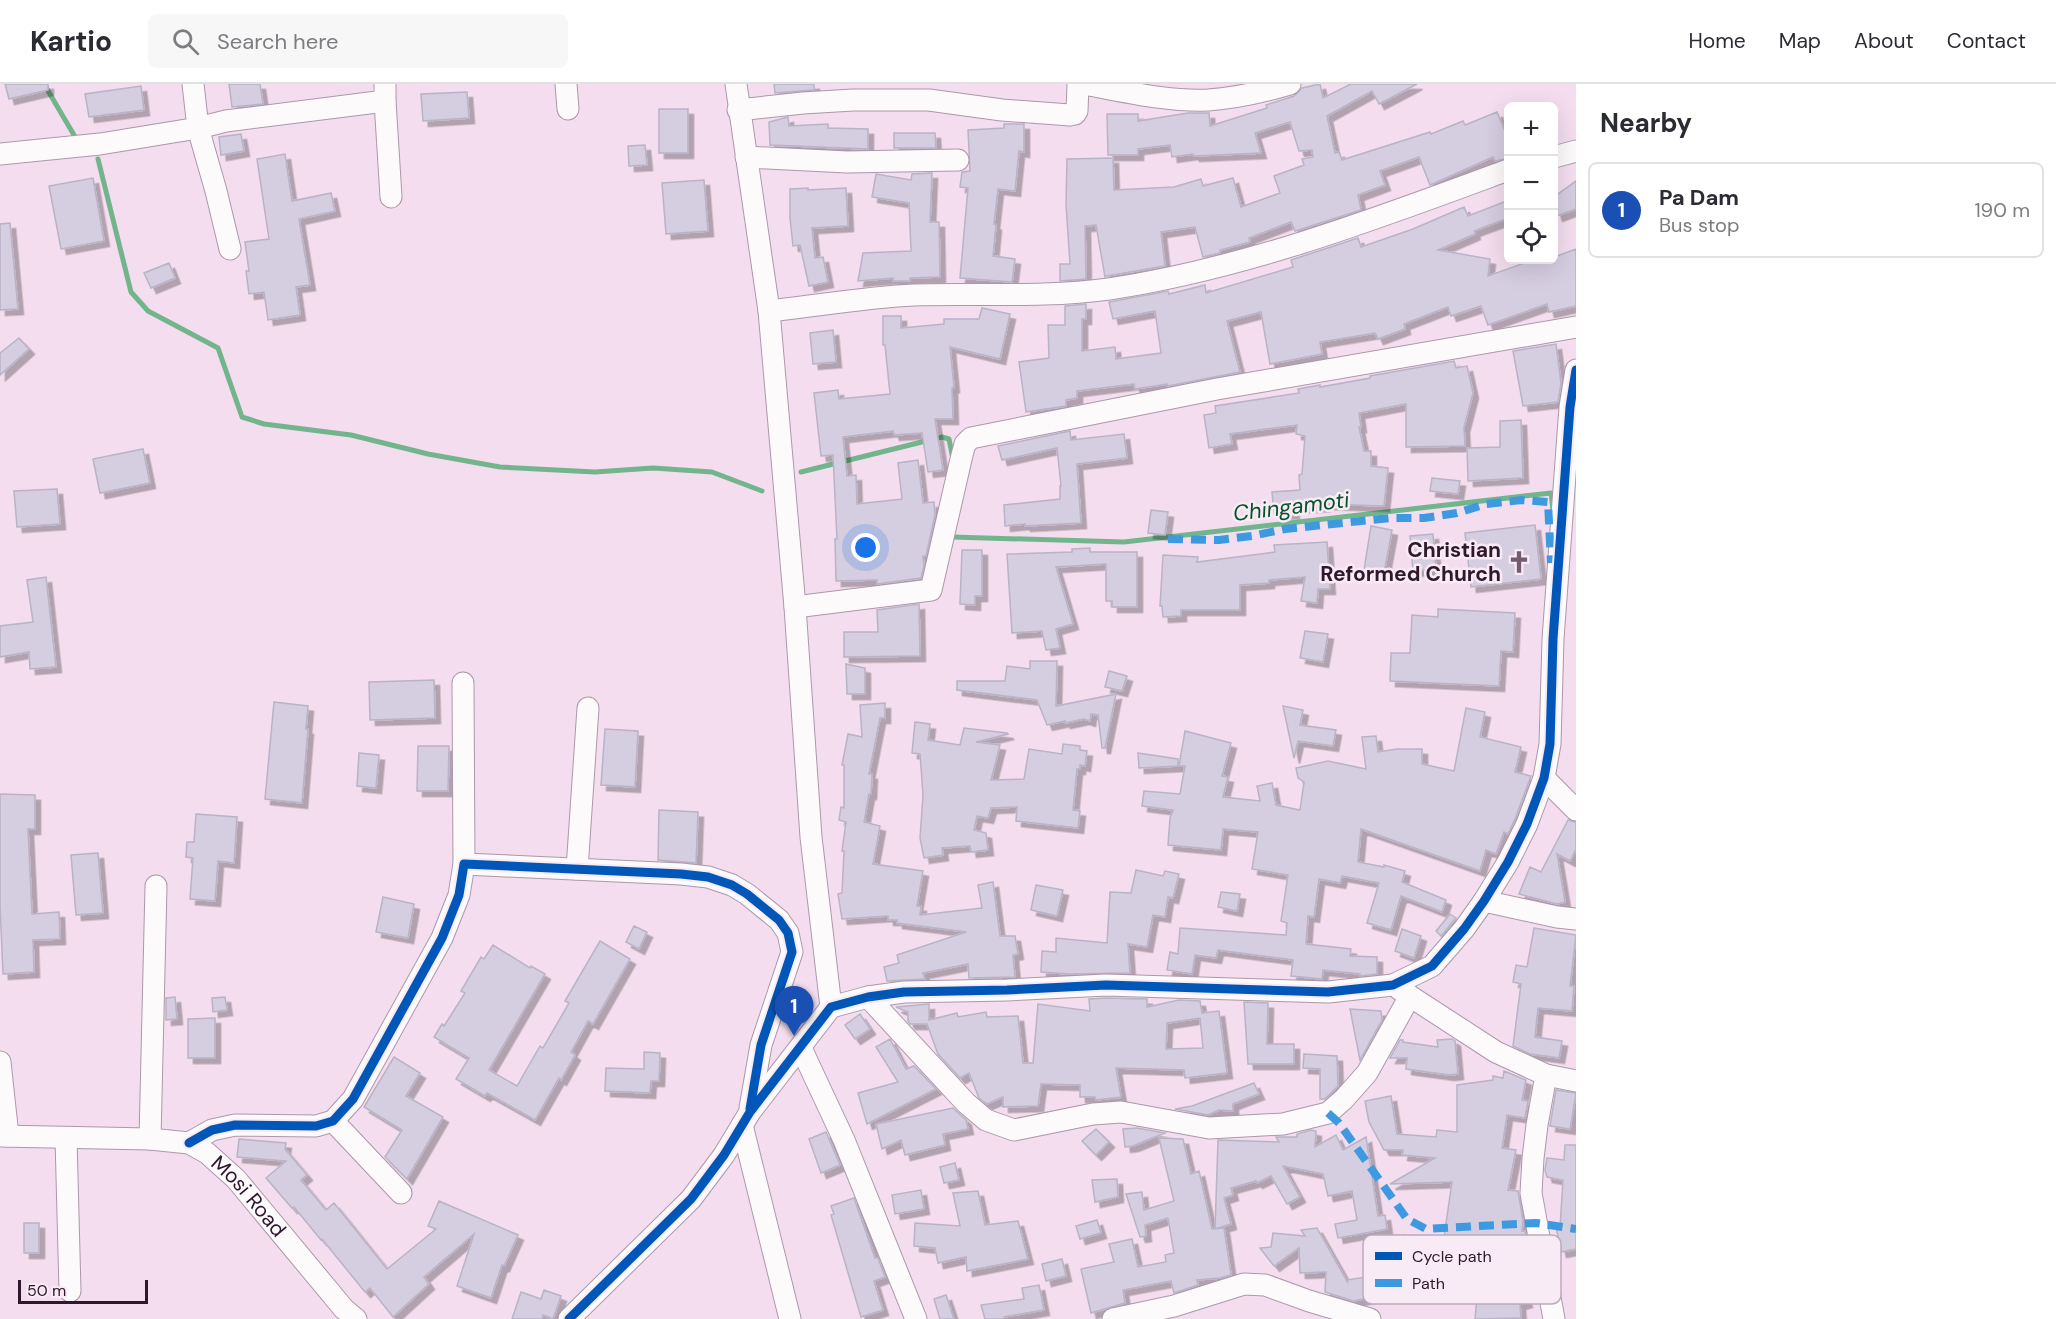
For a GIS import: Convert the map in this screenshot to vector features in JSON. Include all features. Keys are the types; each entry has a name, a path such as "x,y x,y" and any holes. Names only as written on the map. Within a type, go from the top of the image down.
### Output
{"street":[{"path":"193,84 198,128 230,249"},
{"path":"566,84 567,109"},
{"path":"736,84 769,311 812,837 831,1007"},
{"path":"738,110 833,101 929,100 1070,116 1077,111 1078,84"},
{"path":"1083,84 1175,99 1207,100 1242,96 1290,84"},
{"path":"0,154 100,144 198,128 385,92 391,197"},
{"path":"1558,156 1576,151"},
{"path":"746,157 847,162 958,160"},
{"path":"769,311 911,295 1062,294 1149,282 1237,262 1313,240 1504,172"},
{"path":"795,607 931,590 962,455 965,444 971,438 1217,389 1576,327"},
{"path":"868,997 966,1104 986,1120 1014,1130 1093,1113 1121,1112 1209,1128 1283,1124 1328,1113 1344,1099 1367,1073 1402,991 1432,966 1464,929 1484,901 1508,862 1527,824 1544,778 1550,744 1554,639 1567,596 1571,473 1570,407 1576,370"},
{"path":"189,1143 212,1130 235,1125 316,1126 333,1121 353,1099 442,938 459,895 464,864 463,683"},
{"path":"577,869 588,708"},
{"path":"1544,778 1576,810"},
{"path":"464,864 708,877 740,890 779,920 788,933 792,952 761,1045 746,1118 790,1319"},
{"path":"150,1139 156,886"},
{"path":"1484,901 1576,919"},
{"path":"569,1319 691,1199 724,1155 746,1118 831,1007 868,997 904,992 1007,990 1106,984 1328,992 1402,991 1496,1052 1546,1075 1576,1081"},
{"path":"801,1048 844,1140 916,1319"},
{"path":"0,1062 4,1136"},
{"path":"1539,1235 1532,1193 1533,1158 1546,1075"},
{"path":"333,1121 401,1193"},
{"name":"Mosi Road","path":"4,1136 150,1139 189,1143 207,1153 236,1179 344,1310 356,1319"},
{"path":"66,1138 70,1291"},
{"path":"1113,1319 1174,1306 1244,1284 1265,1285 1370,1319"},
{"path":"1551,1304 1554,1319"}],"building":[{"path":"5,84 48,84 48,90 9,99"},
{"path":"229,84 260,84 263,104 232,107"},
{"path":"774,84 814,84 814,90 775,93"},
{"path":"1320,84 1323,98 1351,84 1417,84 1379,104 1372,91 1327,116 1335,153 1339,152 1342,160 1430,132 1431,134 1463,121 1465,125 1497,112 1504,129 1504,159 1495,161 1493,157 1430,185 1419,157 1380,171 1385,185 1358,195 1361,210 1295,231 1291,222 1249,238 1250,242 1203,257 1195,227 1161,232 1165,266 1105,277 1096,225 1085,226 1086,279 1060,281 1060,264 1070,264 1066,204 1067,159 1113,158 1114,190 1174,187 1201,179 1203,186 1233,178 1241,207 1280,193 1274,176 1304,165 1302,159 1313,157 1312,150 1299,151 1290,122 1255,133 1261,153 1194,156 1193,154 1172,157 1170,145 1138,149 1138,155 1108,155 1107,114 1138,114 1138,121 1188,113 1209,113 1210,126 1267,108 1266,105 1294,96 1302,88"},
{"path":"141,86 144,110 89,117 85,94"},
{"path":"467,92 469,118 423,121 421,94"},
{"path":"659,109 688,109 688,153 659,153"},
{"path":"788,117 789,126 828,124 828,128 868,129 868,149 770,145 769,122"},
{"path":"1004,124 1024,124 1024,152 1019,151 1015,191 998,189 994,224 996,225 993,256 1015,259 1012,282 960,278 968,188 960,187 962,172 970,171 968,130 1004,128"},
{"path":"894,133 935,133 936,148 894,148"},
{"path":"241,134 244,151 221,155 219,137"},
{"path":"645,145 647,165 629,166 628,146"},
{"path":"285,154 292,201 331,193 335,211 299,219 310,285 296,287 300,315 268,320 264,292 249,294 245,242 269,239 257,159"},
{"path":"932,173 930,222 939,222 940,277 910,278 910,281 893,281 893,278 858,281 863,253 911,251 909,203 872,197 876,174 911,180 912,174"},
{"path":"93,178 104,241 61,249 49,186"},
{"path":"704,180 708,231 666,234 662,183"},
{"path":"1576,181 1576,209 1558,216 1558,194"},
{"path":"808,188 808,190 846,188 848,226 812,228 815,258 823,257 828,282 809,286 800,245 793,246 790,218 790,189"},
{"path":"1504,202 1504,220 1474,231 1475,234 1438,250 1490,259 1488,276 1522,264 1558,264 1558,256 1576,249 1576,306 1549,312 1547,304 1488,325 1481,306 1451,316 1448,307 1404,324 1405,329 1378,339 1375,333 1320,342 1322,354 1270,364 1261,312 1227,321 1240,372 1168,386 1167,384 1135,389 1134,384 1077,391 1077,398 1066,400 1066,406 1026,412 1019,362 1049,358 1048,325 1065,325 1065,306 1086,304 1086,319 1082,319 1082,351 1115,347 1116,359 1161,353 1155,311 1113,319 1109,302 1168,291 1169,294 1205,285 1206,293 1293,267 1291,260 1358,238 1361,247 1413,229 1464,207 1468,216"},
{"path":"10,223 18,309 0,310 0,224"},
{"path":"169,263 175,278 151,288 144,273"},
{"path":"982,308 1010,314 1000,359 950,347 954,387 952,388 953,419 935,419 943,470 928,472 922,433 894,435 893,431 843,437 847,476 856,475 857,504 902,499 898,463 918,460 923,503 934,502 935,515 926,556 923,556 924,566 921,578 877,584 877,580 836,581 835,539 837,539 833,455 821,456 814,393 838,390 839,399 890,394 885,345 883,345 883,316 901,316 901,328 944,324 944,319 979,319"},
{"path":"833,330 836,362 813,364 810,333"},
{"path":"19,338 29,349 0,375 0,353"},
{"path":"1556,344 1561,383 1558,402 1523,406 1513,351"},
{"path":"1454,361 1456,368 1467,366 1473,393 1464,427 1465,446 1406,447 1406,404 1359,413 1361,427 1359,427 1364,451 1371,451 1371,466 1388,468 1384,506 1325,504 1325,506 1293,508 1294,513 1274,514 1272,492 1300,490 1299,475 1302,474 1305,436 1296,434 1297,425 1230,434 1232,444 1209,448 1204,415 1216,413 1215,406 1299,393 1298,389 1320,385 1320,387"},
{"path":"1521,420 1523,478 1468,481 1467,448 1500,447 1500,421"},
{"path":"1070,431 1071,440 1124,434 1127,458 1077,464 1081,523 1005,526 1004,505 1060,499 1061,486 1057,448 1002,460 998,446"},
{"path":"143,449 150,483 100,493 93,459"},
{"path":"1432,478 1460,481 1458,494 1430,491"},
{"path":"57,489 60,524 17,527 14,491"},
{"path":"1151,510 1168,512 1165,535 1148,533"},
{"path":"1535,525 1541,579 1471,587 1465,533"},
{"path":"1371,526 1392,530 1384,573 1364,570"},
{"path":"1433,534 1436,569 1413,571 1410,536"},
{"path":"1327,542 1330,589 1318,589 1317,603 1301,601 1305,577 1269,580 1269,583 1240,585 1240,610 1181,610 1181,616 1163,617 1162,606 1160,606 1163,555 1198,557 1197,562 1275,552 1274,545"},
{"path":"1090,548 1090,552 1137,552 1137,607 1112,607 1112,601 1106,601 1106,564 1056,567 1073,624 1056,629 1060,648 1046,650 1042,631 1012,633 1007,554 1072,552 1072,549"},
{"path":"962,550 982,550 982,596 975,596 975,605 960,604"},
{"path":"46,577 56,667 30,669 29,652 0,657 0,626 33,622 27,580"},
{"path":"919,604 920,656 844,657 844,632 878,632 877,610"},
{"path":"1438,609 1515,613 1513,652 1501,651 1499,686 1390,681 1391,653 1410,653 1412,615 1438,617"},
{"path":"1305,631 1328,634 1323,662 1300,658"},
{"path":"1030,661 1057,661 1056,706 1116,694 1105,748 1102,748 1098,715 1091,714 1090,721 1084,719 1047,725 1037,700 957,690 957,681 1005,681 1007,666 1030,669"},
{"path":"846,664 865,668 865,694 847,694"},
{"path":"1109,671 1127,676 1122,691 1105,687"},
{"path":"434,680 435,718 370,720 369,682"},
{"path":"274,702 308,706 302,803 265,799"},
{"path":"885,703 885,718 880,718 869,774 872,774 871,794 869,794 864,822 880,826 873,864 923,871 917,906 921,906 920,915 982,908 978,885 993,882 1000,936 1015,936 1018,954 1013,955 1015,977 969,978 968,964 923,973 925,979 887,981 884,967 899,963 897,955 966,932 897,923 897,920 888,920 888,916 842,919 838,894 842,893 844,851 842,851 846,822 839,820 841,807 844,808 844,765 842,765 848,734 862,737 860,705"},
{"path":"1283,706 1303,710 1300,725 1336,730 1333,746 1298,741 1294,758"},
{"path":"1466,708 1485,712 1480,737 1521,747 1515,772 1531,776 1515,819 1508,834 1504,832 1496,854 1486,850 1480,871 1361,829 1358,862 1384,867 1384,865 1405,871 1402,882 1446,900 1442,912 1401,896 1391,930 1367,923 1379,883 1342,876 1340,883 1319,879 1314,917 1308,916 1306,944 1351,949 1350,956 1377,957 1377,974 1360,976 1360,974 1323,970 1322,979 1291,976 1293,960 1218,950 1216,958 1195,955 1192,974 1167,970 1170,952 1178,954 1180,928 1286,935 1287,923 1281,921 1288,875 1252,869 1258,832 1223,829 1221,850 1168,845 1170,818 1173,810 1142,806 1144,791 1180,794 1185,766 1179,766 1185,731 1231,743 1222,776 1228,777 1223,797 1260,801 1257,786 1272,783 1276,805 1300,810 1304,782 1298,778 1296,768 1328,761 1366,769 1362,737 1376,736 1378,752 1422,749 1422,764 1454,771"},
{"path":"915,722 930,724 928,740 960,745 964,728 1007,733 976,742 1000,745 991,780 1024,779 1029,749 1062,754 1063,744 1080,746 1080,750 1087,751 1085,766 1080,765 1080,769 1077,769 1073,810 1080,811 1078,828 1016,821 1017,807 991,808 988,818 977,816 974,830 986,833 988,850 971,852 970,846 942,848 943,855 924,858 920,838 923,795 920,754 912,753"},
{"path":"605,729 638,731 635,787 601,785"},
{"path":"418,746 449,746 448,791 417,791"},
{"path":"359,753 379,755 376,788 357,786"},
{"path":"1138,753 1178,759 1178,766 1139,768"},
{"path":"0,794 35,795 35,829 28,829 32,914 59,912 60,939 33,940 34,972 3,974 0,906"},
{"path":"659,810 698,812 696,863 658,860"},
{"path":"196,814 237,817 234,863 218,861 215,901 190,899 193,858 186,857 187,842 194,842"},
{"path":"1568,820 1576,822 1576,849 1570,861 1557,854 1565,902 1557,904 1519,894 1530,867 1541,872"},
{"path":"98,853 103,913 76,915 71,855"},
{"path":"1136,870 1163,876 1165,871 1179,874 1173,898 1168,897 1165,917 1153,915 1147,947 1128,944 1130,973 1041,972 1042,951 1056,952 1056,938 1107,943 1110,892 1131,893"},
{"path":"1036,885 1063,890 1057,916 1031,910"},
{"path":"1221,892 1240,894 1237,911 1218,907"},
{"path":"383,897 414,904 408,938 376,932"},
{"path":"1450,914 1456,918 1441,936 1436,931"},
{"path":"634,926 647,932 639,949 626,942"},
{"path":"1534,928 1576,935 1570,986 1574,986 1572,1011 1538,1008 1535,1037 1562,1041 1559,1058 1530,1054 1513,1046 1521,984 1513,982 1516,965 1527,967"},
{"path":"1402,929 1421,936 1414,958 1395,951"},
{"path":"600,941 630,959 593,1024 588,1021 571,1052 575,1055 535,1120 487,1093 485,1096 456,1079 469,1058 434,1037 442,1024 444,1026 465,993 461,991 481,957 484,959 493,945 530,968 531,966 545,974 489,1070 517,1086 540,1046 543,1048 569,1003 565,1001"},
{"path":"175,997 177,1019 166,1020 166,998"},
{"path":"225,997 227,1010 213,1012 212,998"},
{"path":"1089,999 1147,999 1147,1007 1179,1000 1200,1001 1202,1013 1219,1011 1227,1073 1185,1078 1184,1070 1116,1068 1121,1097 1096,1100 1095,1097 1080,1097 1080,1085 1041,1084 1038,1106 1003,1107 1003,1097 987,1104 979,1098 969,1073 960,1078 938,1054 927,1024 910,1024 908,1012 896,1007 929,1004 929,1020 957,1013 958,1017 986,1012 987,1017 1018,1016 1023,1063 1033,1063 1038,1004 1090,1011","holes":["1200,1018 1203,1048 1166,1049 1167,1023"]},
{"path":"1244,1002 1268,1003 1267,1044 1294,1044 1294,1064 1248,1064"},
{"path":"1350,1009 1381,1011 1382,1020 1360,1060"},
{"path":"860,1014 870,1029 855,1039 845,1025"},
{"path":"215,1018 215,1058 188,1058 188,1019"},
{"path":"890,1039 906,1069 914,1066 936,1089 867,1124 858,1093 898,1082 876,1047"},
{"path":"1452,1039 1455,1041 1458,1074 1449,1075 1406,1069 1407,1058 1390,1058 1400,1040 1438,1047 1437,1040"},
{"path":"644,1052 660,1053 659,1081 651,1081 650,1093 605,1091 606,1068 644,1069"},
{"path":"1304,1054 1337,1056 1338,1086 1325,1099 1320,1099 1320,1069 1303,1068"},
{"path":"394,1057 420,1073 406,1096 443,1117 407,1179 385,1157 402,1130 364,1107"},
{"path":"1504,1071 1526,1080 1522,1100 1528,1101 1525,1118 1507,1115 1502,1148 1516,1150 1508,1190 1518,1191 1523,1221 1522,1231 1525,1231 1526,1235 1444,1235 1452,1182 1390,1184 1435,1158 1402,1155 1403,1150 1384,1150 1369,1122 1365,1101 1391,1096 1397,1134 1436,1137 1437,1130 1457,1132 1457,1085 1493,1080 1493,1076 1503,1078"},
{"path":"1254,1083 1259,1094 1233,1104 1233,1111 1219,1110 1208,1115 1175,1109 1192,1106"},
{"path":"1556,1090 1576,1093 1570,1129 1550,1126"},
{"path":"953,1108 966,1120 968,1129 943,1134 945,1145 905,1155 901,1140 882,1149 876,1124"},
{"path":"1137,1128 1165,1133 1125,1147 1123,1129"},
{"path":"1096,1129 1109,1142 1096,1155 1082,1141"},
{"path":"1316,1131 1315,1147 1336,1135 1343,1150 1366,1137 1378,1216 1385,1215 1387,1229 1338,1238 1335,1224 1357,1220 1352,1191 1328,1196 1323,1174 1283,1166 1300,1197 1287,1204 1271,1176 1257,1183 1256,1181 1231,1188 1233,1195 1224,1198 1231,1224 1215,1229 1218,1140 1279,1142 1276,1137 1297,1137 1297,1134"},
{"path":"826,1132 840,1165 821,1173 809,1139"},
{"path":"1159,1138 1183,1139 1191,1174 1199,1171 1212,1229 1224,1228 1231,1275 1197,1280 1198,1285 1174,1293 1171,1281 1123,1290 1125,1303 1091,1313 1081,1269 1114,1262 1109,1244 1132,1239 1138,1267 1166,1262 1165,1255 1174,1253 1168,1218 1145,1225 1146,1236 1140,1237 1126,1194 1142,1192 1144,1210 1174,1201"},
{"path":"239,1139 286,1143 285,1149 307,1175 301,1180 326,1210 334,1203 387,1269 436,1229 428,1226 439,1201 518,1235 504,1266 502,1265 491,1298 457,1286 474,1234 424,1277 429,1284 393,1317 370,1288 365,1292 322,1239 266,1178 286,1161 237,1157"},
{"path":"1565,1145 1576,1145 1576,1249 1561,1252 1561,1235 1558,1235 1556,1227 1560,1227 1563,1180 1547,1177 1545,1170 1547,1158 1564,1160"},
{"path":"955,1163 959,1180 944,1183 940,1167"},
{"path":"1117,1179 1118,1197 1095,1202 1092,1180"},
{"path":"921,1190 924,1209 895,1214 892,1195"},
{"path":"978,1191 985,1225 1018,1221 1028,1259 967,1271 966,1257 938,1263 935,1248 914,1246 915,1223 960,1226 953,1193"},
{"path":"854,1198 875,1258 878,1258 885,1277 874,1281 883,1310 861,1317 831,1215 834,1214 831,1206"},
{"path":"1097,1220 1101,1233 1080,1239 1076,1226"},
{"path":"24,1223 39,1223 39,1253 24,1253"},
{"path":"1317,1228 1348,1283 1347,1280 1363,1277 1363,1299 1353,1301 1325,1292 1326,1272 1300,1273 1299,1248 1274,1266 1260,1248 1271,1247 1273,1233 1305,1236 1301,1230"},
{"path":"1062,1259 1066,1276 1046,1281 1042,1264"},
{"path":"1039,1285 1044,1310 1004,1317 1004,1319 985,1319 981,1305 1024,1299 1022,1288"},
{"path":"544,1290 561,1296 553,1319 543,1315 542,1319 512,1319 521,1292 541,1299"},
{"path":"946,1295 954,1319 940,1319 934,1299"},
{"path":"1476,1304 1520,1304 1521,1318 1475,1319"}],"waterway":[{"path":"44,84 74,135"},
{"path":"98,159 131,292 148,311 218,348 242,417 264,424 351,435 428,454 500,467 595,472 653,468 712,472 762,491"},
{"name":"Chingamoti","path":"801,472 942,437 949,439 953,459"},
{"name":"Chingamoti","path":"952,537 1124,542 1551,493 1553,510"}],"marked path":[{"path":"1168,539 1219,540 1285,529 1390,518 1424,518 1457,513 1486,504 1522,500 1548,502 1551,563"},
{"path":"1328,1113 1339,1123 1407,1219 1426,1229 1536,1223 1576,1229"}],"cycle path":[{"path":"569,1319 691,1199 724,1155 750,1112 831,1007 868,997 904,992 1106,985 1328,992 1393,985 1432,966 1464,929 1508,862 1527,824 1544,778 1550,744 1553,639 1570,407 1576,370"},
{"path":"189,1143 212,1130 235,1125 316,1126 333,1121 353,1099 442,938 459,895 464,864 708,877 732,885 747,894 779,920 788,933 792,952 761,1045 750,1109"}],"place":[{"name":"Christian Reformed Church","path":"1519,562"},
{"name":"Pa Dam","path":"794,1036"}]}
